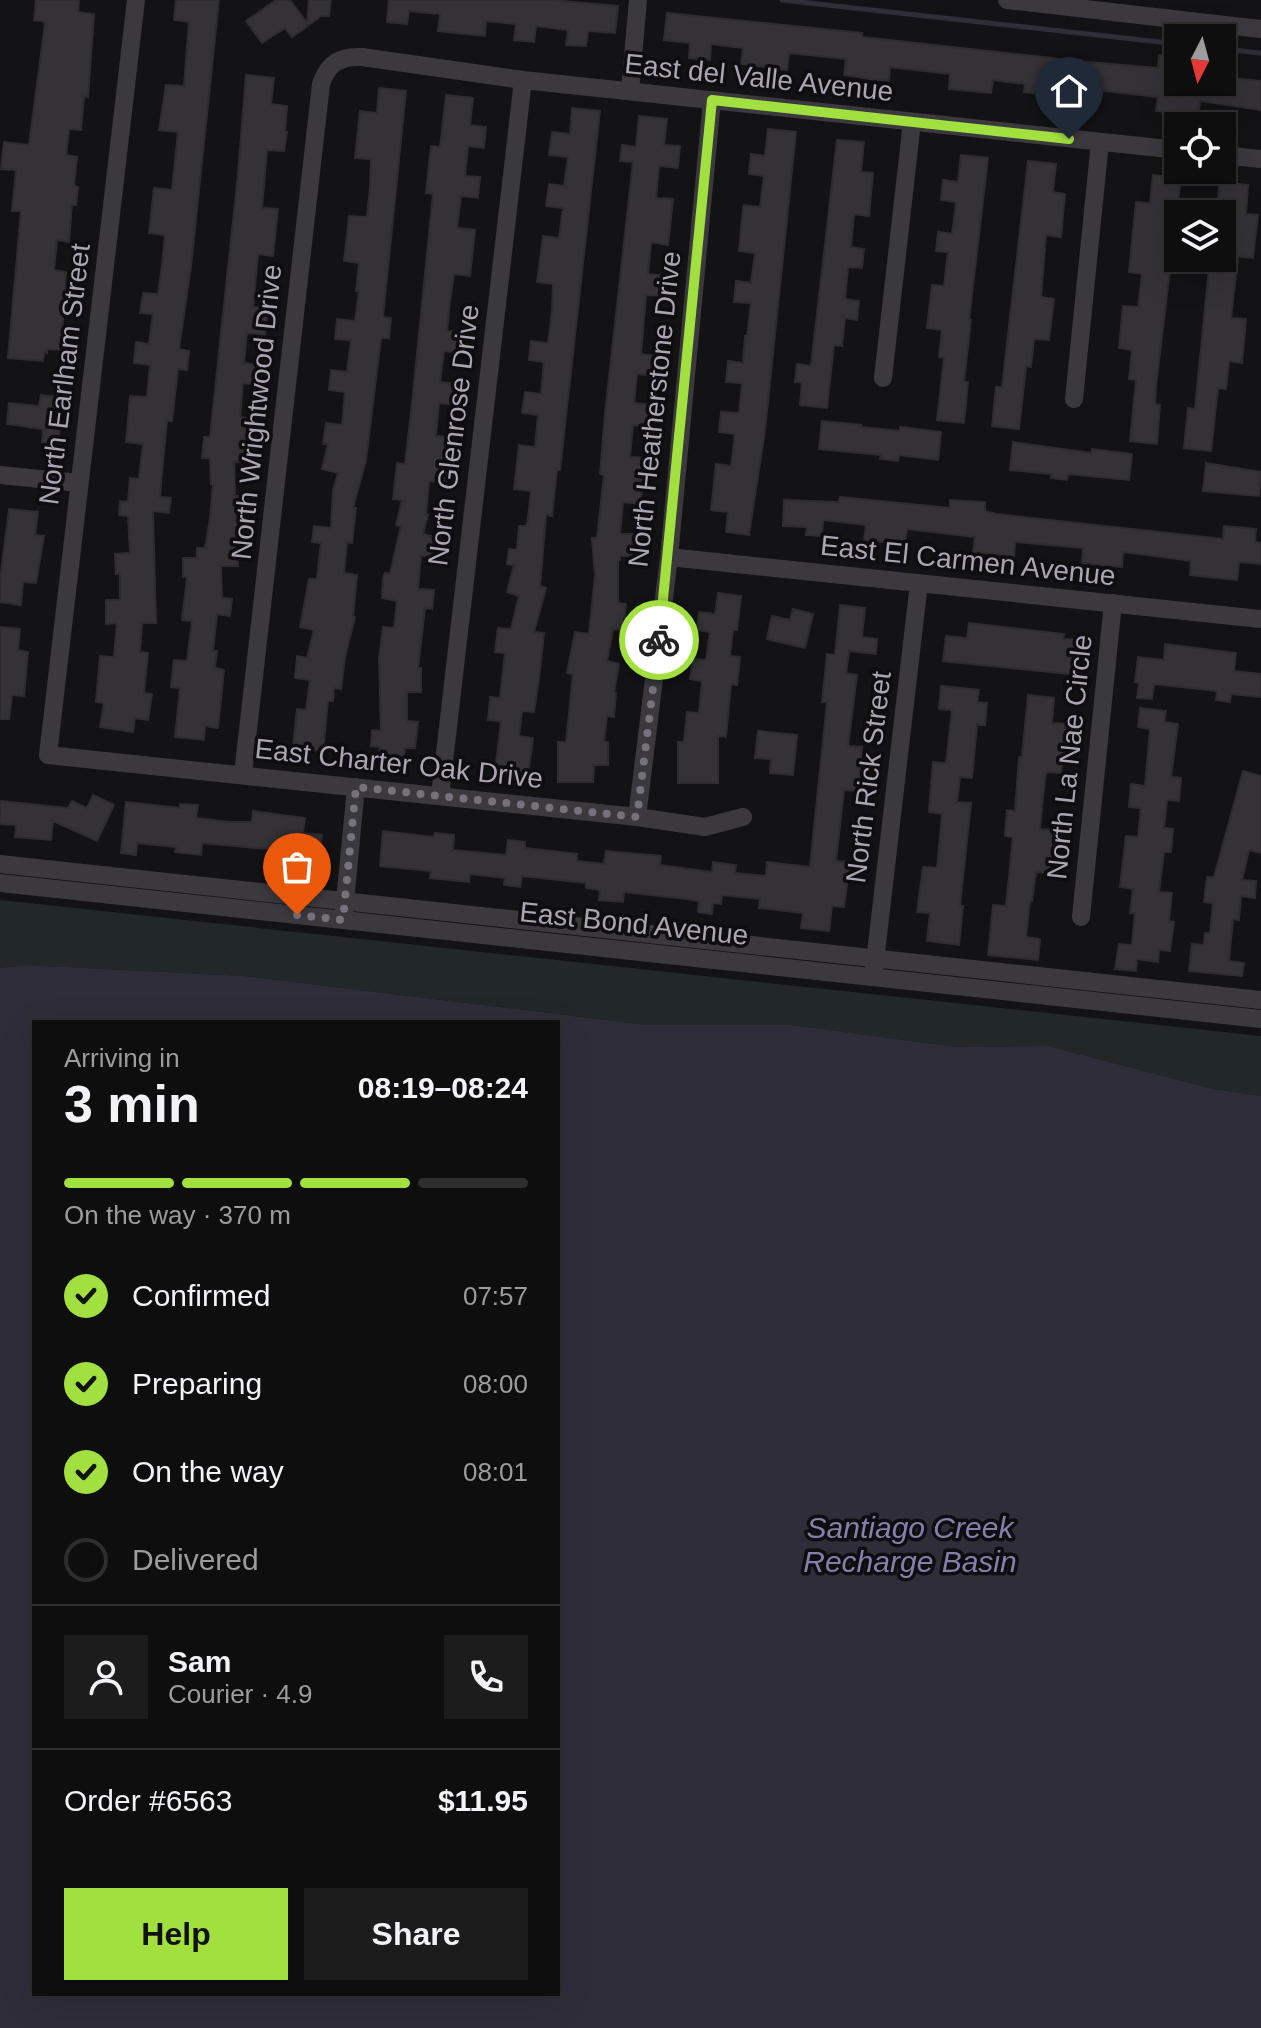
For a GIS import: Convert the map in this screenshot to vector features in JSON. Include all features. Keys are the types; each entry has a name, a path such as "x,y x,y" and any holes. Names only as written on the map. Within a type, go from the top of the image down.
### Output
{"street":[{"name":"North Earlham Street","path":"48,755 136,0"},
{"path":"630,91 638,0"},
{"path":"1007,0 1261,29"},
{"name":"East del Valle Avenue","path":"335,61 348,56 362,57 523,80 1164,149"},
{"name":"North Wrightwood Drive","path":"243,774 321,84 335,61"},
{"name":"North Glenrose Drive","path":"440,796 523,80"},
{"name":"North Heatherstone Drive","path":"637,817 669,557 712,100"},
{"path":"883,378 912,122"},
{"path":"1074,399 1100,142"},
{"path":"1236,156 1261,159"},
{"path":"0,475 79,483"},
{"name":"East El Carmen Avenue","path":"669,557 1261,619"},
{"name":"North Rick Street","path":"873,977 919,583"},
{"name":"North La Nae Circle","path":"1081,917 1113,603"},
{"name":"East Charter Oak Drive","path":"48,755 637,817 705,827 743,817"},
{"path":"344,910 356,787"},
{"name":"East Bond Avenue","path":"0,864 873,977 1261,1019"},
{"name":"East Bond Avenue","path":"0,883 344,910 875,958 1261,1000"}],"shaded area":[{"path":"0,900 1261,1036 1261,1096 1214,1089 1048,1046 956,1047 791,1025 647,1025 244,976 25,965 0,968"}],"water":[{"name":"Santiago Creek Recharge Basin","path":"25,965 244,976 647,1025 791,1025 956,1047 1048,1046 1214,1089 1261,1096 1261,2028 0,2028 0,968"}],"building":[{"path":"36,0 79,0 78,12 94,14 88,97 84,96 81,130 69,129 66,155 77,157 76,205 72,204 69,242 57,240 54,270 66,272 61,350 47,349 43,361 8,358 21,211 12,211 16,170 1,169 4,142 29,145 45,24 34,20"},
{"path":"176,0 219,0 191,266 179,349 189,351 187,370 178,369 172,421 167,421 161,483 160,497 171,498 169,513 153,511 156,623 142,623 140,652 148,653 144,693 152,694 148,720 135,718 133,732 100,727 104,703 96,702 100,656 114,657 117,623 106,624 106,600 120,600 120,573 116,574 115,554 130,553 128,516 119,515 120,501 128,502 130,478 139,479 143,444 126,442 130,396 147,397 150,365 134,363 136,342 149,344 153,314 140,313 143,293 158,294 162,266 165,235 149,233 154,188 172,190 178,132 159,130 166,85 184,86 189,22 174,20"},
{"path":"276,0 290,0 307,23 309,0 331,0 329,16 321,16 292,37 285,28 262,43 246,21"},
{"path":"389,0 551,0 618,6 615,33 588,31 586,46 566,45 568,30 536,26 534,42 514,40 516,24 486,21 485,36 438,31 440,14 409,11 407,24 387,22"},
{"path":"667,13 1158,68 1159,55 1164,56 1164,96 1236,96 1236,78 1261,81 1261,110 1200,101 1199,112 1156,111 1158,97 1097,90 1095,104 1052,100 1053,95 1024,92 1025,84 993,80 991,93 949,89 950,74 890,67 889,81 870,79 844,75 846,59 789,53 787,70 741,64 743,48 711,44 710,60 689,58 690,43 664,40"},
{"path":"246,75 274,78 271,104 287,106 287,132 284,151 267,150 262,208 278,209 273,256 258,254 253,307 268,309 265,335 247,333 244,363 261,365 259,385 243,383 240,417 254,419 252,437 248,437 249,461 234,462 235,496 238,496 236,520 244,521 242,538 237,537 238,566 221,566 222,598 232,599 230,616 217,614 213,651 217,651 215,668 224,670 218,728 205,726 204,740 175,737 180,688 171,687 174,660 187,661 192,621 182,620 187,577 183,577 183,558 197,558 197,548 205,548 210,519 213,484 210,458 202,458 204,437 210,437"},
{"path":"379,88 406,91 383,317 391,318 389,338 381,338 366,460 353,508 356,508 352,543 347,542 344,573 357,575 355,617 341,689 334,688 333,701 328,701 323,751 293,748 297,709 306,710 310,680 295,678 297,656 307,658 314,630 300,627 309,579 317,579 321,543 312,542 314,526 331,528 333,491 338,473 322,469 328,444 323,444 326,423 342,425 345,392 329,390 331,370 347,372 351,340 335,339 337,319 355,321 359,291 356,291 359,263 344,261 349,216 367,217 371,159 355,158 360,111 377,113"},
{"path":"446,95 473,98 470,125 486,127 484,148 468,146 465,176 480,177 478,198 461,196 457,228 475,230 470,276 454,274 450,301 447,331 464,333 462,353 444,351 440,382 458,384 456,405 439,403 436,436 451,437 446,483 429,481 428,515 423,534 440,538 435,559 421,555 418,589 434,590 432,609 425,608 418,668 421,668 421,692 407,692 407,721 418,722 415,748 405,748 403,762 379,759 380,747 371,746 372,730 381,731 379,658 383,627 394,628 397,601 382,598 383,579 385,573 390,574 401,526 396,525 402,500 393,499 397,463 405,464 413,394 433,194 426,193 431,146 440,147"},
{"path":"572,108 600,111 560,470 557,470 552,516 546,515 540,586 546,588 534,632 544,633 540,671 534,712 522,711 519,736 533,738 528,776 495,772 501,721 488,720 490,697 500,698 505,653 495,652 498,628 511,629 519,596 507,592 514,565 507,564 509,549 517,550 519,526 527,526 531,491 514,489 519,445 535,447 538,415 522,413 525,392 541,394 544,362 529,360 531,341 548,343 552,311 553,284 537,282 543,236 559,238 563,208 546,206 549,184 564,186 568,157 549,155 552,132 570,134"},
{"path":"639,116 667,119 664,145 680,146 678,168 659,166 656,198 673,199 668,245 651,242 648,274 666,276 663,296 646,295 641,354 657,356 655,376 637,374 634,403 652,405 650,426 633,425 630,457 646,458 644,479 640,504 623,502 620,534 632,534 633,556 620,556 618,560 618,603 626,604 623,630 613,629 607,661 619,664 614,717 607,716 604,742 608,742 608,765 594,765 593,782 558,782 558,742 566,742 573,674 567,673 575,632 589,634 595,575 592,538 597,538 604,475 600,474 605,414 633,162 620,161 622,145 636,147"},
{"path":"768,129 796,132 765,430 749,535 726,532 728,512 711,510 716,464 731,466 735,434 719,432 721,412 739,413 742,383 726,382 728,361 743,363 751,303 734,302 736,281 751,283 755,253 739,251 743,209 744,205 760,207 764,176 749,174 751,154 765,156"},
{"path":"837,140 864,142 861,172 873,173 869,216 854,214 851,247 864,249 862,268 848,267 845,299 859,301 857,320 845,318 842,346 834,345 827,408 800,405 802,382 795,382 797,364 811,366"},
{"path":"961,155 988,158 969,320 964,423 937,420 944,358 939,357 942,330 927,328 932,285 944,286 948,252 936,251 938,232 952,234 956,202 941,200 943,180 958,182"},
{"path":"1028,161 1056,164 1053,192 1065,194 1061,237 1046,235 1041,297 1054,299 1049,340 1034,339 1031,367 1026,366 1019,429 992,426 996,387 1002,387"},
{"path":"1153,175 1164,176 1164,184 1180,184 1178,200 1164,200 1164,272 1170,272 1156,386 1155,404 1160,405 1157,444 1130,441 1136,380 1129,379 1132,350 1119,348 1123,306 1138,307 1142,274 1129,272 1136,202 1150,203"},
{"path":"1220,184 1248,185 1246,214 1258,215 1253,258 1238,256 1231,318 1246,319 1242,363 1229,361 1226,389 1218,388 1211,451 1184,448 1188,408 1195,409 1209,272 1236,272 1236,200 1218,200"},
{"path":"41,395 57,397 56,407 62,407 58,445 42,443 43,429 7,424 9,403 39,406"},
{"path":"822,421 900,431 900,427 941,432 938,460 899,455 898,461 880,459 881,455 819,449"},
{"path":"1013,442 1091,453 1092,449 1132,454 1129,480 1068,474 1067,480 1051,478 1052,474 1010,470"},
{"path":"1206,463 1261,472 1259,496 1203,491"},
{"path":"840,497 950,508 950,500 985,502 985,511 996,514 1223,539 1224,526 1256,529 1255,542 1261,543 1261,564 1239,562 1237,580 1190,575 1191,561 1123,552 1122,567 1082,563 1083,548 1015,542 1014,556 973,552 975,537 907,529 905,544 864,540 866,525 823,520 822,536 806,535 807,527 783,526 784,500 839,502"},
{"path":"9,509 38,512 35,535 44,536 36,583 23,582 21,605 0,602"},
{"path":"718,593 741,596 730,656 740,657 737,685 731,684 726,737 718,736 718,783 678,783 678,742 684,742 687,712 699,713 702,681 690,679 693,659 706,660 710,632 697,630 699,612 715,614"},
{"path":"840,605 865,608 862,637 877,639 876,654 849,651 846,673 857,675 848,746 862,747 858,791 844,790 836,861 850,862 844,907 832,906 829,931 801,928 803,913 759,908 760,899 722,895 721,904 713,903 712,914 698,912 699,901 687,899 624,892 623,902 599,900 600,890 586,888 586,883 522,876 520,887 504,885 505,878 470,874 469,882 430,878 431,871 380,866 383,831 434,837 435,833 454,835 453,850 506,855 508,840 525,842 525,848 577,854 577,861 604,864 606,851 661,856 660,865 712,872 713,862 736,865 735,873 766,876 767,862 810,867 827,702 822,702 827,654 835,655"},
{"path":"793,609 813,614 805,648 767,639 772,616 790,620"},
{"path":"969,623 1064,634 1063,639 1082,640 1078,675 943,661 946,636 967,638"},
{"path":"0,627 20,629 18,650 28,652 24,696 12,695 9,719 0,719"},
{"path":"1165,644 1236,653 1234,671 1261,674 1261,697 1231,694 1230,702 1216,700 1217,691 1154,684 1152,699 1137,698 1138,657 1164,660"},
{"path":"941,686 979,690 977,702 987,703 985,725 977,725 972,778 960,777 957,802 971,803 959,945 927,941 930,913 917,912 923,867 937,868 942,814 929,812 933,762 946,763 952,710 939,709"},
{"path":"1028,695 1054,698 1052,723 1066,724 1061,773 1046,772 1043,797 1040,829 1055,830 1050,873 1036,872 1030,901 1026,937 1040,939 1038,960 988,955 993,905 1006,906 1013,837 1005,836 1007,810 1015,811"},
{"path":"1140,708 1166,711 1164,722 1178,724 1171,777 1181,778 1179,801 1167,800 1164,828 1173,829 1171,852 1164,852 1159,892 1172,893 1169,921 1174,922 1170,951 1159,950 1158,962 1137,959 1136,971 1115,969 1119,944 1132,945 1135,913 1130,913 1133,889 1120,887 1126,836 1138,837 1141,808 1129,807 1131,784 1145,786 1150,729 1138,727"},
{"path":"758,731 797,735 793,775 770,773 771,759 755,758"},
{"path":"1243,771 1261,776 1261,853 1249,850 1242,880 1256,881 1255,898 1241,896 1239,920 1233,919 1229,961 1244,963 1242,976 1189,971 1192,944 1204,945 1205,933 1210,933 1213,903 1204,902 1207,877 1214,877"},
{"path":"93,795 114,805 97,841 53,821 51,840 15,837 16,825 0,824 0,801 68,808 72,801 87,808"},
{"path":"126,802 180,808 180,804 198,805 196,818 230,822 252,822 253,811 305,818 303,833 322,835 317,876 277,871 279,850 202,843 201,855 175,852 176,847 137,843 136,855 121,853"}],"waterway":[{"path":"782,0 1164,42"},
{"path":"1236,50 1261,53"}],"way so far":[{"path":"297,915 343,920 356,787 637,817 659,640"}],"route":[{"path":"659,640 712,100 1069,139"}]}
